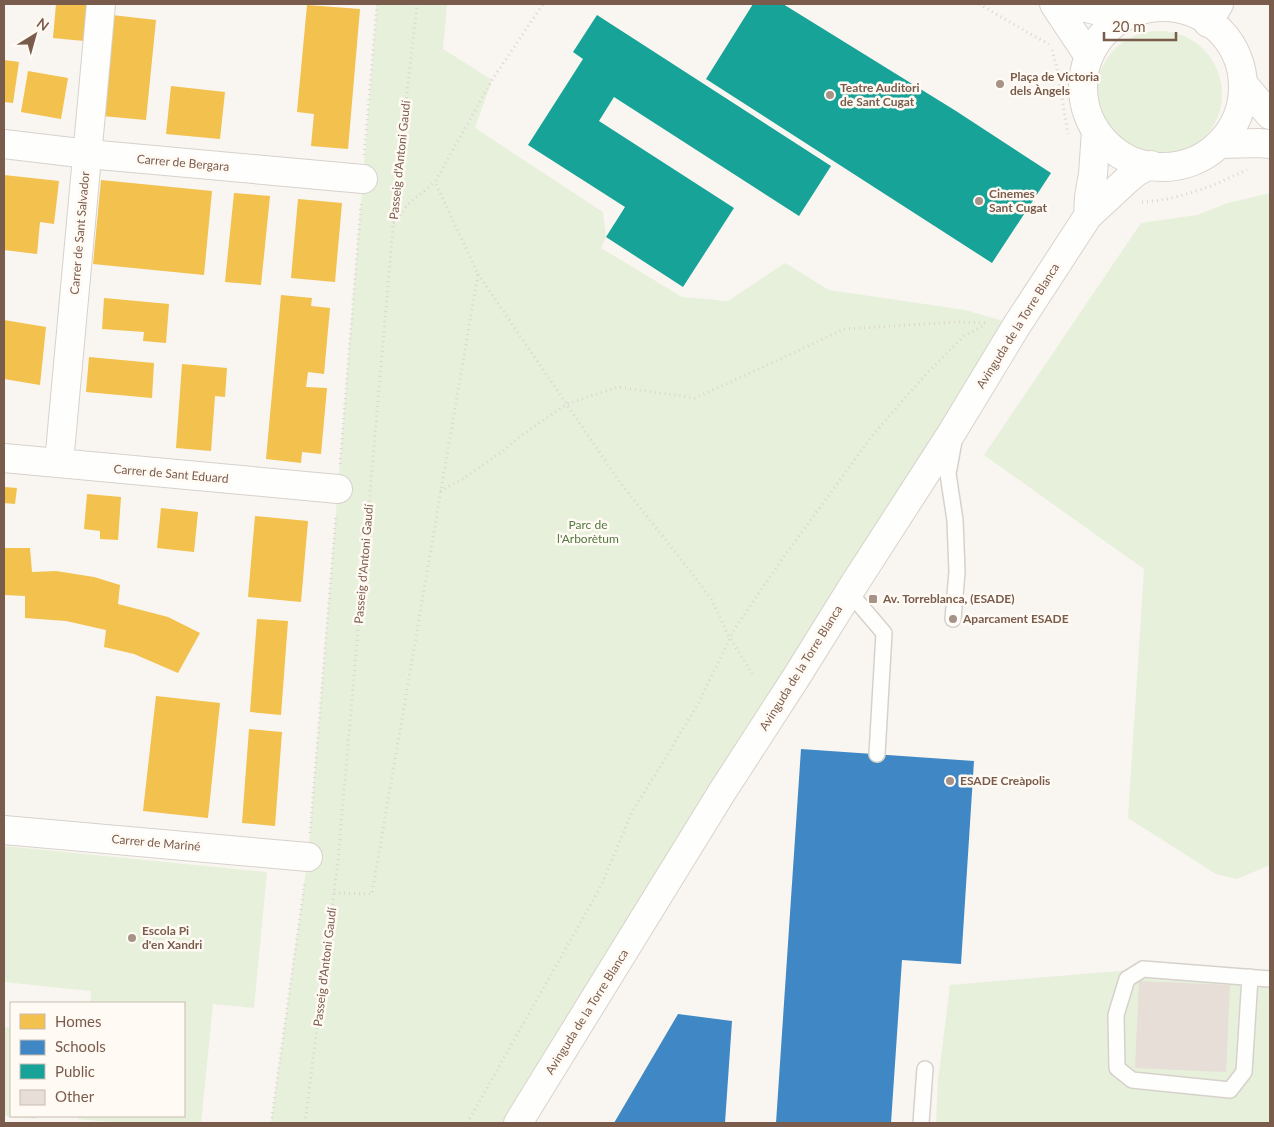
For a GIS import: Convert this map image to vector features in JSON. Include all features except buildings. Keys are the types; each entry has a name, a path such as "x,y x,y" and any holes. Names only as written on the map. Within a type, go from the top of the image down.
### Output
{"main road":[{"name":"Carrer de Sant Salvador","path":"59,463 102,4"},
{"path":"1054,4 1088,55"},
{"path":"1069,4 1121,16"},
{"path":"1156,8 1213,13 1242,70 1244,85 1242,111 1232,131 1211,151 1194,160 1173,164 1151,165 1121,157 1112,150 1096,131 1085,104 1082,89 1084,68 1088,55 1096,41 1121,16 1139,10 1156,8"},
{"path":"1244,85 1270,115"},
{"name":"Avinguda de la Torre Blanca","path":"1088,216 1096,131"},
{"name":"Carrer de Bergara","path":"4,144 88,154 362,179"},
{"path":"1220,144 1270,144"},
{"name":"Avinguda de la Torre Blanca","path":"518,1123 722,792 1088,216 1129,178 1151,165"},
{"name":"Carrer de Sant Eduard","path":"4,458 338,490"},
{"name":"Carrer de Mariné","path":"4,830 308,857"}],"lane":[{"path":"953,619 957,572 955,520 948,474 953,443 967,407"},
{"path":"849,592 884,633 877,754"},
{"path":"1250,977 1244,1072 1230,1090 1132,1080 1117,1068 1116,1015 1127,979 1143,969 1250,977 1270,979"},
{"path":"921,1123 925,1069"}],"path":[{"path":"271,1123 308,857 377,4"},
{"name":"Passeig d'Antoni Gaudí","path":"305,1123 341,830 393,224 417,4"},
{"path":"393,224 407,205 435,182 492,80 543,4"},
{"path":"978,4 1051,45 1057,68 1069,138"},
{"path":"1137,202 1157,201 1182,195 1249,170"},
{"path":"435,182 478,274 619,481 712,600 730,638 753,675"},
{"path":"334,893 372,894 478,274"},
{"path":"440,490 468,475 567,404 618,387 695,398 844,329 957,322 988,323 964,336 925,375 872,436 780,562 735,628 699,702 631,814 600,888 467,1123"}],"green space":[{"name":"Parc de l'Arborètum","path":"377,4 447,4 443,49 492,80 475,128 603,212 606,237 601,248 682,297 728,301 785,263 829,290 965,310 1017,325 511,1123 271,1123 308,857"},
{"path":"1159,31 1183,36 1203,50 1217,70 1222,94 1217,118 1203,138 1183,152 1159,157 1135,152 1115,138 1101,118 1096,94 1101,70 1115,50 1135,36"},
{"path":"1270,193 1270,865 1237,879 1216,874 1128,818 1144,569 984,455 1141,223 1197,215 1228,203"},
{"name":"Escola Pi d'en Xandri","path":"4,846 267,872 254,1008 213,1004 201,1123 121,1123 78,1119 79,1117 185,1117 185,1002 90,1002 91,991 4,982"},
{"path":"1143,969 1270,979 1270,1123 936,1123 938,1080 950,985"},
{"path":"4,1027 10,1028 10,1117 4,1116"},
{"path":"15,1117 36,1117 36,1119"}],"place":[{"name":"Plaça de Victoria dels Àngels","path":"1000,84"},
{"name":"Teatre Auditori de Sant Cugat","path":"830,95"},
{"name":"Cinemes Sant Cugat","path":"979,201"},
{"name":"Av. Torreblanca, (ESADE)","path":"873,599"},
{"name":"Aparcament ESADE","path":"953,619"},
{"name":"ESADE Creàpolis","path":"950,781"},
{"name":"Escola Pi d'en Xandri","path":"132,938"}]}
